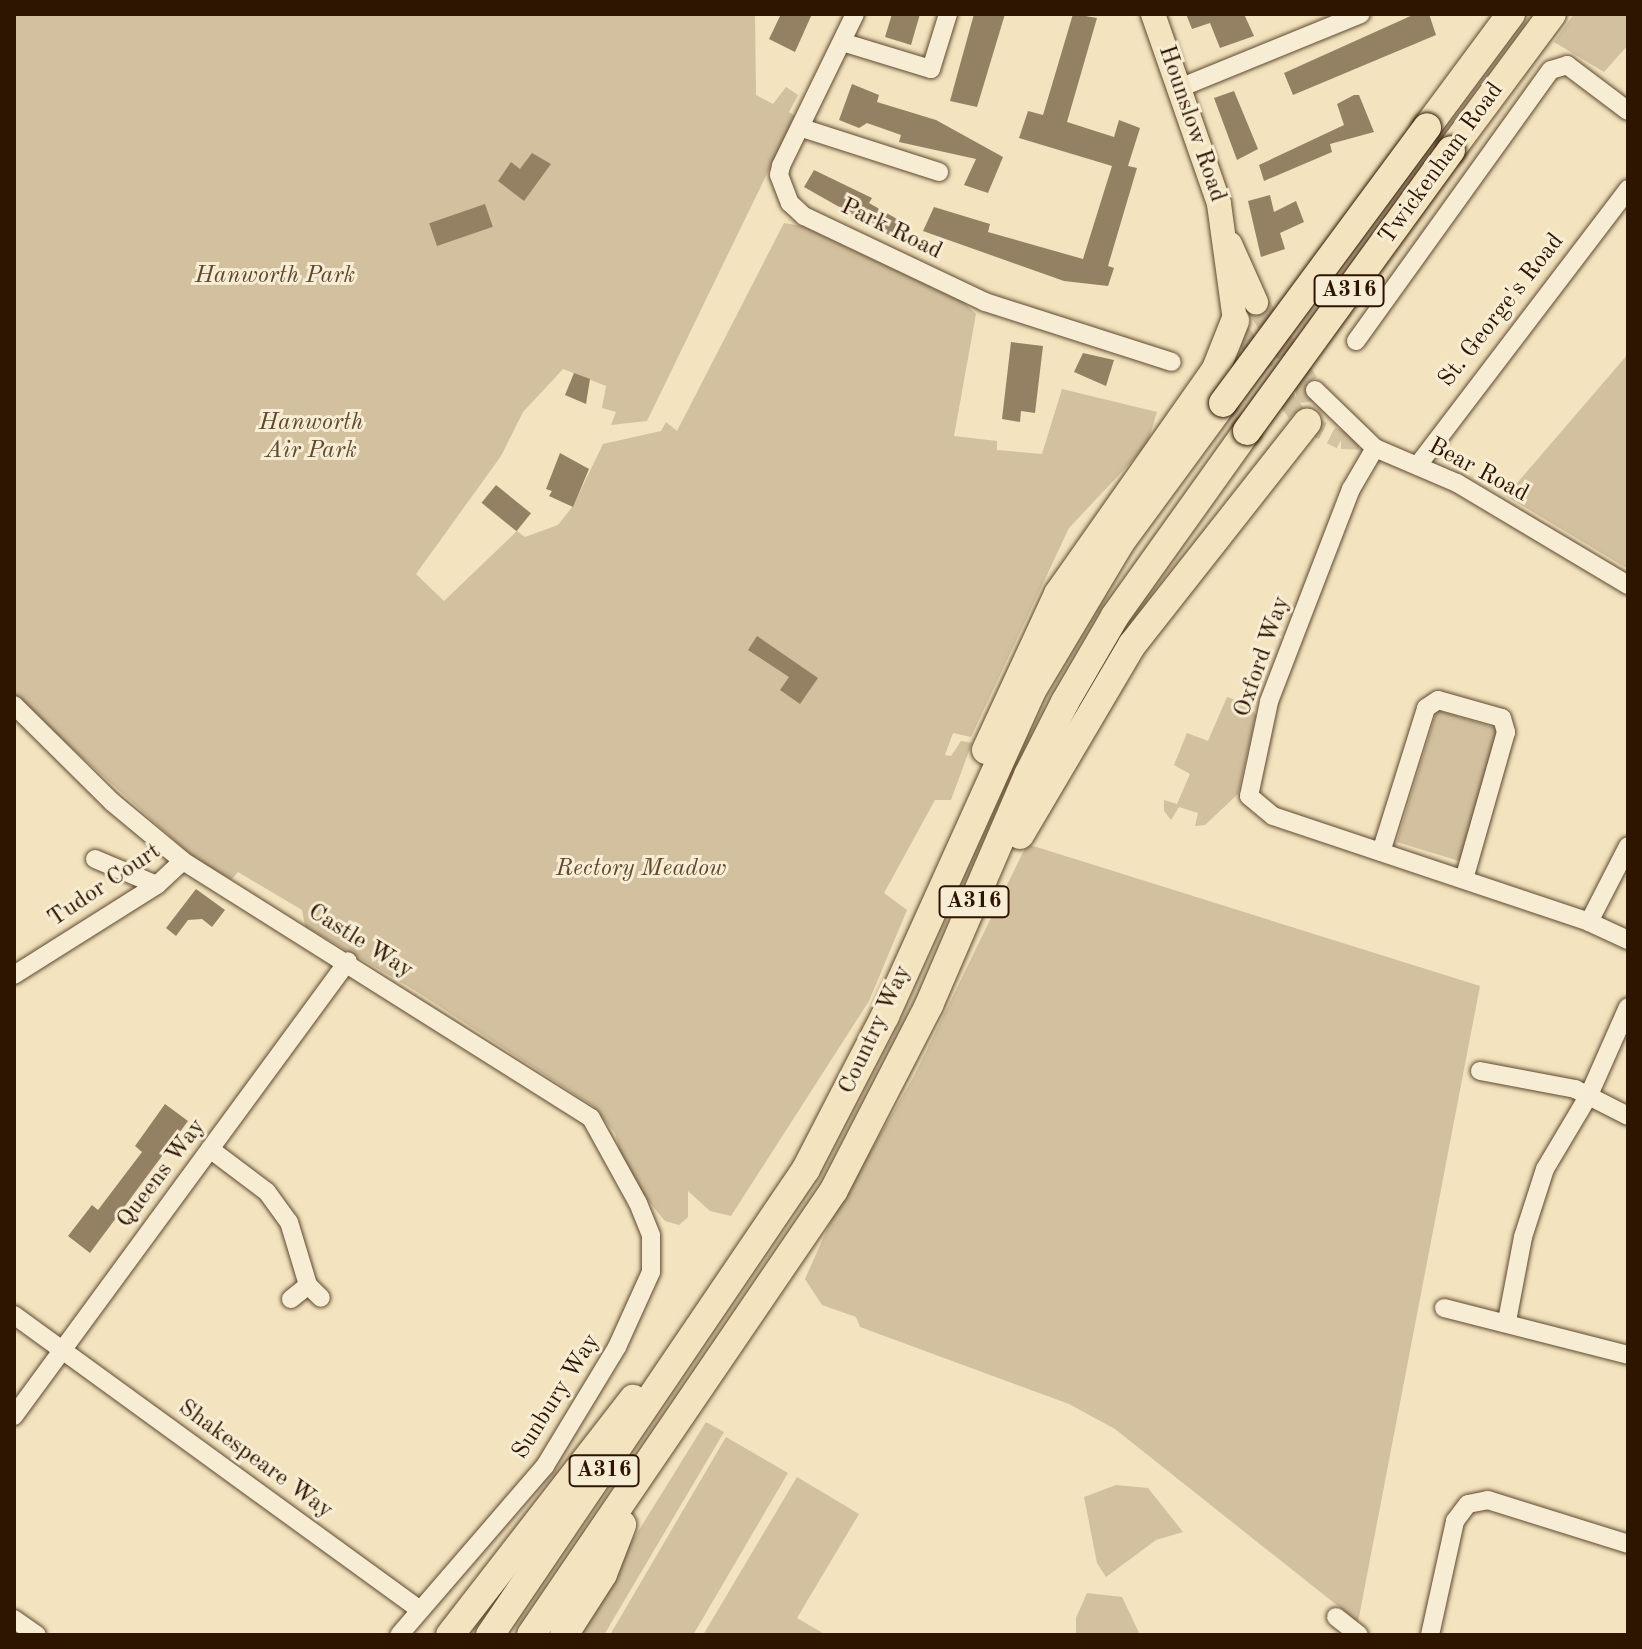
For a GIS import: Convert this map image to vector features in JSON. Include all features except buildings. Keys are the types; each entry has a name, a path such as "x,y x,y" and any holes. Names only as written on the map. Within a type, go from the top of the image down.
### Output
{"highway":[{"name":"Twickenham Road","path":"1223,403 1511,14"},
{"name":"Twickenham Road","path":"1247,431 1552,14"},
{"path":"921,931 995,724 1058,594 1216,369 1238,326"},
{"name":"Country Way","path":"492,1631 712,1313 813,1157 885,1016 1031,692 1120,543 1223,403"},
{"path":"929,1005 1049,780 1132,645 1307,407"},
{"name":"Country Way","path":"531,1635 629,1497 834,1190 929,1005 1028,775 1065,702 1115,616 1247,431"},
{"path":"450,1635 622,1411 712,1313"},
{"path":"564,1635 603,1574 629,1497"}],"main road":[{"name":"Hounslow Road","path":"1153,14 1182,87 1225,235 1238,326"},
{"name":"Hounslow Road","path":"1225,235 1256,302"}],"street":[{"name":"Park Road","path":"855,14 779,175 784,195 804,216 985,302 1172,362"},
{"path":"842,42 931,69 948,14"},
{"path":"1182,87 1358,15"},
{"path":"1356,341 1551,70 1567,65 1628,111"},
{"path":"802,128 939,172"},
{"name":"St. George's Road","path":"1418,465 1628,189"},
{"name":"Bear Road","path":"1307,407 1370,445 1418,465 1628,585"},
{"name":"Oxford Way","path":"1370,445 1269,702 1249,796 1273,816 1589,922 1628,940"},
{"path":"1381,852 1426,708 1438,700 1502,718 1506,732 1464,879"},
{"name":"Castle Way","path":"14,705 112,802 183,861 348,961 591,1118 651,1236"},
{"path":"1589,922 1628,846"},
{"path":"95,859 157,885"},
{"name":"Tudor Court","path":"14,975 157,885 183,861"},
{"name":"Queens Way","path":"14,1416 348,961"},
{"path":"1507,1321 1523,1237 1545,1169 1589,1095 1628,1007"},
{"path":"1480,1071 1589,1095 1628,1116"},
{"path":"210,1149 275,1202 289,1222 315,1292 291,1299"},
{"name":"Sunbury Way","path":"399,1635 545,1466 640,1300 651,1272 651,1236"},
{"path":"1444,1308 1507,1321 1628,1355"},
{"name":"Shakespeare Way","path":"14,1315 420,1610"},
{"path":"1430,1635 1455,1521 1468,1504 1488,1500 1628,1544"},
{"path":"1336,1617 1359,1635"},
{"path":"14,1619 37,1635"}],"green space":[{"path":"14,14 755,14 756,95 773,104 786,87 798,95 789,112 795,116 647,421 611,425 616,412 602,408 606,386 563,369 523,412 501,456 416,574 444,601 517,531 525,537 558,525 573,506 603,444 661,431 666,422 677,431 784,223 802,226 963,302 976,314 954,436 997,441 997,450 1042,454 1062,389 1157,412 1147,445 1069,528 971,737 953,733 945,755 951,756 961,741 972,743 951,800 935,800 884,893 907,910 869,1001 731,1216 710,1211 688,1191 688,1217 679,1225 665,1221 626,1174 615,1133 593,1106 414,990 305,926 302,910 238,872 232,879 203,866 14,696"},
{"path":"1574,14 1628,14 1628,45 1604,72 1554,42"},
{"path":"1628,354 1628,569 1506,496"},
{"path":"1227,697 1247,704 1256,715 1238,794 1205,825 1195,826 1198,813 1179,807 1171,820 1164,811 1164,800 1177,804 1190,774 1174,765 1187,733 1208,741"},
{"path":"1437,710 1500,729 1460,861 1397,842"},
{"path":"1027,844 1480,986 1358,1622 1115,1429 1069,1404 860,1327 856,1317 822,1305 805,1279 833,1216 914,1076"},
{"path":"706,1422 724,1432 604,1635 574,1635"},
{"path":"726,1437 788,1473 693,1635 610,1635"},
{"path":"797,1477 859,1514 797,1618 826,1635 703,1635"},
{"path":"1116,1485 1148,1488 1183,1532 1156,1540 1106,1577 1097,1563 1084,1497"},
{"path":"1087,1593 1122,1597 1140,1635 1076,1635 1076,1618"}],"tunnel":[{"path":"1256,302 1307,384 1309,402"},
{"path":"1241,332 1296,413"},
{"path":"1307,423 1341,440 1365,441"}],"park label":[{"name":"Hanworth Park","path":"275,277"},
{"name":"Hanworth Air Park","path":"311,438"},
{"name":"Rectory Meadow","path":"641,870"}]}
